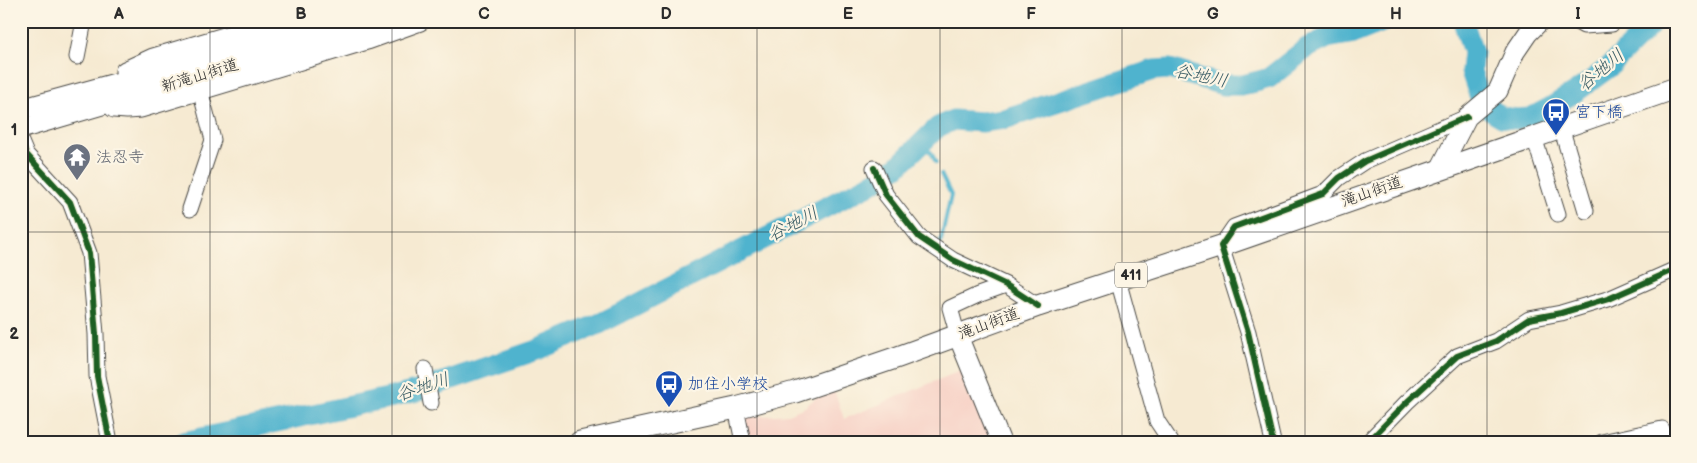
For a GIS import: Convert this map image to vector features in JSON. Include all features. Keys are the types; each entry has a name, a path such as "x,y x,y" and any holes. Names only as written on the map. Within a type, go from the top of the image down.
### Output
{"highway":[{"name":"滝山街道","path":"580,442 610,439 796,392 1038,306 1221,246 1676,88"}],"main road":[{"path":"78,92 153,58 248,26 279,21"},
{"name":"新滝山街道","path":"21,108 208,58 329,21"},
{"name":"新滝山街道","path":"21,129 379,21"},
{"path":"101,106 134,109 367,40 420,21"},
{"path":"1440,169 1479,107 1498,91 1515,52 1528,33 1540,21"},
{"path":"958,336 1001,442"}],"street":[{"path":"77,57 84,21"},
{"path":"1575,21 1584,26 1612,24"},
{"path":"190,209 213,140 200,90"},
{"path":"1274,442 1248,332 1221,246 1234,228 1323,194 1339,178 1365,161 1479,107"},
{"path":"1562,127 1586,210"},
{"path":"1534,136 1558,214"},
{"path":"21,142 26,154 70,202 88,253 96,334 97,376 110,442"},
{"path":"874,169 884,189 919,237 953,260 1006,285 1038,306"},
{"path":"1368,442 1419,390 1457,356 1496,341 1529,319 1561,314 1608,299 1676,269"},
{"path":"1118,280 1157,420 1171,442"},
{"path":"958,336 950,308 1006,285"},
{"path":"425,372 431,401"},
{"path":"736,408 743,442"},
{"path":"1602,442 1662,429 1666,433 1668,442"}],"shaded area":[{"path":"967,368 996,442 743,442 738,418 788,414 805,407 832,384 844,419"}],"waterway":[{"name":"谷地川","path":"183,442 417,391 537,350 601,323 867,186 897,167 938,127 953,120 982,122 1004,119 1154,70 1170,69 1223,85 1243,85 1269,78 1307,48 1327,38 1355,33 1385,21"},
{"name":"谷地川","path":"1463,21 1473,52 1471,71 1479,95 1492,111 1502,117 1516,119 1530,118 1577,91 1608,68 1655,21"},
{"path":"919,146 931,152 936,163"},
{"path":"940,245 951,195 941,174"},
{"path":"946,264 969,275"}],"cycle path":[{"path":"1273,442 1248,332 1221,246 1234,227 1323,194 1339,178 1365,161 1467,117"},
{"path":"21,142 26,154 70,202 89,253 96,334 97,376 110,442"},
{"path":"874,168 886,195 919,237 953,260 1006,285 1038,306"},
{"path":"1368,442 1407,402 1457,356 1496,341 1529,319 1561,313 1608,299 1676,269"}],"place":[{"name":"宮下橋","path":"1556,136"},
{"name":"法忍寺","path":"77,181"},
{"name":"加住小学校","path":"669,408"}]}
